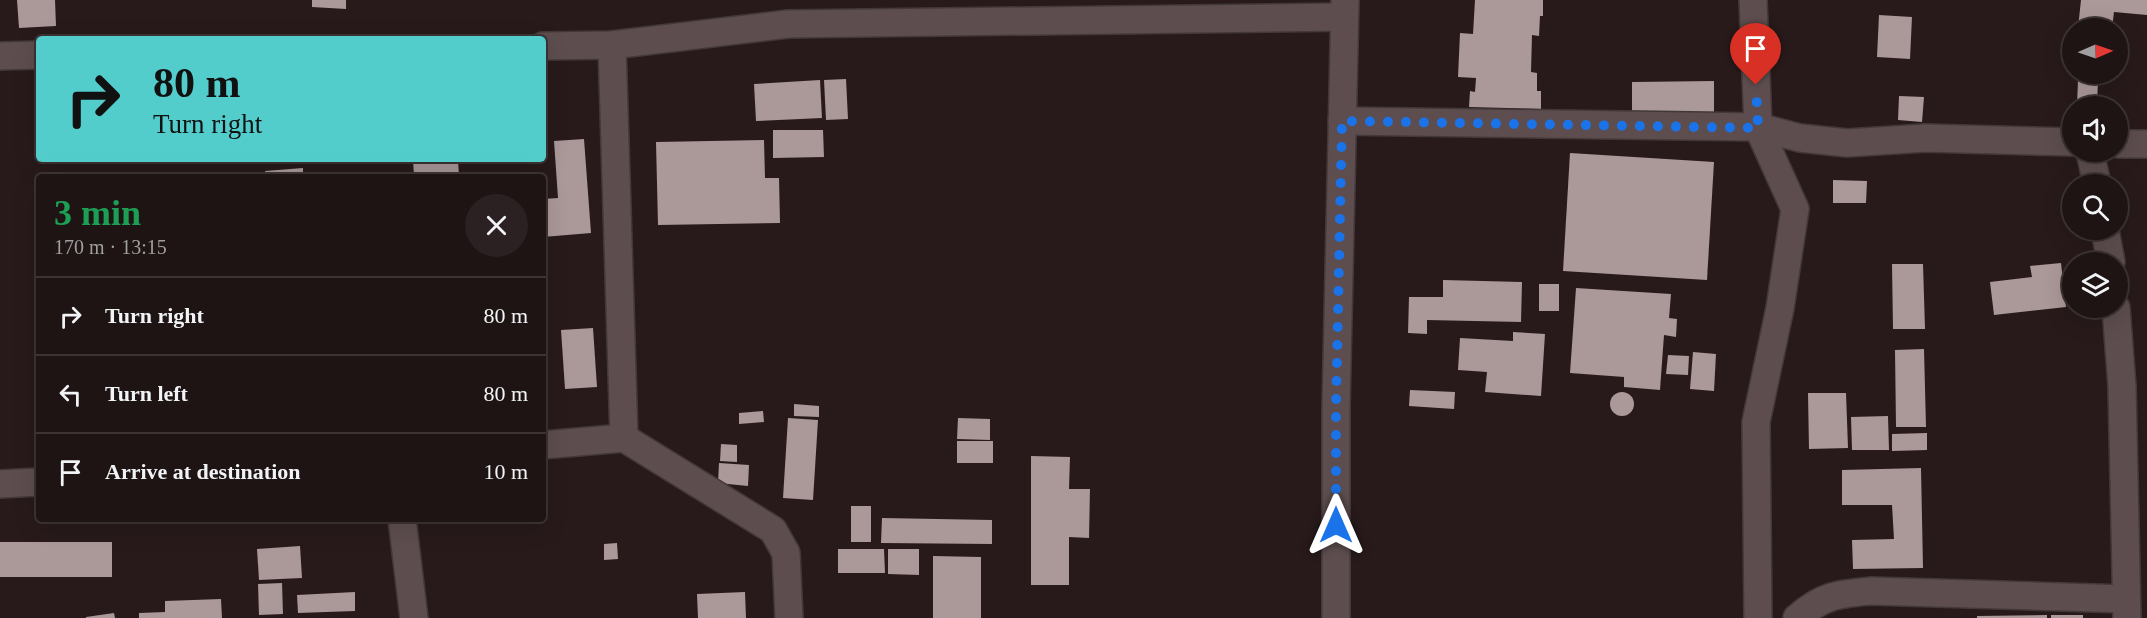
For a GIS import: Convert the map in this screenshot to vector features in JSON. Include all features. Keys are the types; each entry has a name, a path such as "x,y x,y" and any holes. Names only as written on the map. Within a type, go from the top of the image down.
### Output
{"street":[{"path":"1753,0 1758,128 1795,210 1780,308 1756,422 1758,618"},
{"path":"546,46 612,45 789,12 1344,9 1336,408 1336,618"},
{"path":"612,45 624,438"},
{"path":"0,56 36,55"},
{"path":"1342,121 1758,128 1827,142 1925,138 2062,142"},
{"path":"2128,144 2147,144"},
{"path":"1797,618 1814,603 1830,597 1871,591 2126,608 2122,386 2117,318"},
{"path":"546,445 624,438 773,530 786,553 789,618"},
{"path":"0,484 36,482"},
{"path":"402,522 414,618"}],"building":[{"path":"17,0 55,0 56,26 19,28"},
{"path":"312,0 346,0 346,9 312,7"},
{"path":"1475,0 1543,0 1539,36 1532,35 1531,72 1537,73 1537,91 1541,91 1541,109 1469,107 1470,91 1475,92 1476,78 1458,77 1460,33 1473,34"},
{"path":"2081,0 2147,0 2147,15 2114,12 2113,18 2079,18"},
{"path":"1879,15 1912,17 1910,59 1877,57"},
{"path":"846,79 848,119 826,120 824,80"},
{"path":"820,80 822,118 756,121 754,84"},
{"path":"1714,81 1714,114 1632,114 1632,82"},
{"path":"2078,84 2098,84 2097,96 2077,96"},
{"path":"1899,96 1924,97 1922,122 1898,120"},
{"path":"773,130 823,130 824,157 773,158"},
{"path":"584,139 591,233 546,237 546,199 558,198 554,141"},
{"path":"764,140 765,178 779,178 780,223 658,225 656,142"},
{"path":"1570,153 1714,162 1707,280 1563,271"},
{"path":"413,162 458,162 459,174 414,174"},
{"path":"303,168 303,174 266,174 265,171"},
{"path":"1833,180 1867,181 1866,203 1833,203"},
{"path":"2061,263 2062,307 1994,315 1990,282 2032,277 2030,266"},
{"path":"1892,264 1923,264 1925,329 1893,329"},
{"path":"1443,280 1522,282 1521,322 1427,320 1427,334 1408,333 1409,297 1443,297"},
{"path":"1539,284 1559,284 1559,311 1539,311"},
{"path":"1576,288 1671,294 1669,318 1677,319 1676,337 1664,335 1660,390 1624,387 1624,377 1570,373"},
{"path":"593,328 597,387 565,389 561,330"},
{"path":"1513,332 1545,334 1541,396 1485,392 1487,372 1458,370 1460,338 1513,341"},
{"path":"1924,349 1926,427 1896,427 1895,350"},
{"path":"1693,352 1716,354 1714,391 1690,389"},
{"path":"1668,355 1689,356 1688,375 1666,374"},
{"path":"1410,390 1455,392 1454,409 1409,406"},
{"path":"1622,392 1627,393 1633,399 1633,409 1627,415 1622,416 1617,415 1611,409 1610,404 1611,399 1617,393"},
{"path":"1808,393 1846,393 1848,448 1809,449"},
{"path":"794,404 819,406 819,417 794,416"},
{"path":"763,411 764,422 739,424 739,413"},
{"path":"1888,416 1889,450 1852,450 1851,417"},
{"path":"788,418 818,420 813,500 783,498"},
{"path":"958,418 990,419 990,440 957,439"},
{"path":"1927,433 1927,450 1892,451 1892,434"},
{"path":"957,441 993,441 993,463 957,463"},
{"path":"721,444 737,445 737,462 720,461"},
{"path":"1031,456 1070,457 1069,489 1090,489 1089,538 1069,537 1069,585 1031,585"},
{"path":"719,463 749,465 748,486 718,483"},
{"path":"1921,468 1923,568 1853,569 1852,540 1894,539 1892,505 1842,505 1842,470"},
{"path":"851,506 871,506 871,542 851,542"},
{"path":"882,518 992,520 992,544 881,543"},
{"path":"0,542 112,542 112,577 0,577"},
{"path":"617,543 618,559 604,560 604,544"},
{"path":"300,546 302,578 259,580 257,549"},
{"path":"838,549 884,549 885,573 838,573"},
{"path":"888,549 919,549 919,575 888,574"},
{"path":"933,556 981,557 981,618 933,618"},
{"path":"282,583 283,614 259,615 258,584"},
{"path":"355,592 355,611 298,613 297,595"},
{"path":"745,592 746,618 698,618 697,594"},
{"path":"221,599 222,618 139,618 139,613 165,612 165,601"},
{"path":"114,613 115,618 86,618 86,617"},
{"path":"2047,615 2047,618 1977,618 1977,616"},
{"path":"2051,615 2083,615 2083,618 2051,618"}],"route":[{"path":"1336,525 1342,121 1758,128 1756,85"}]}
